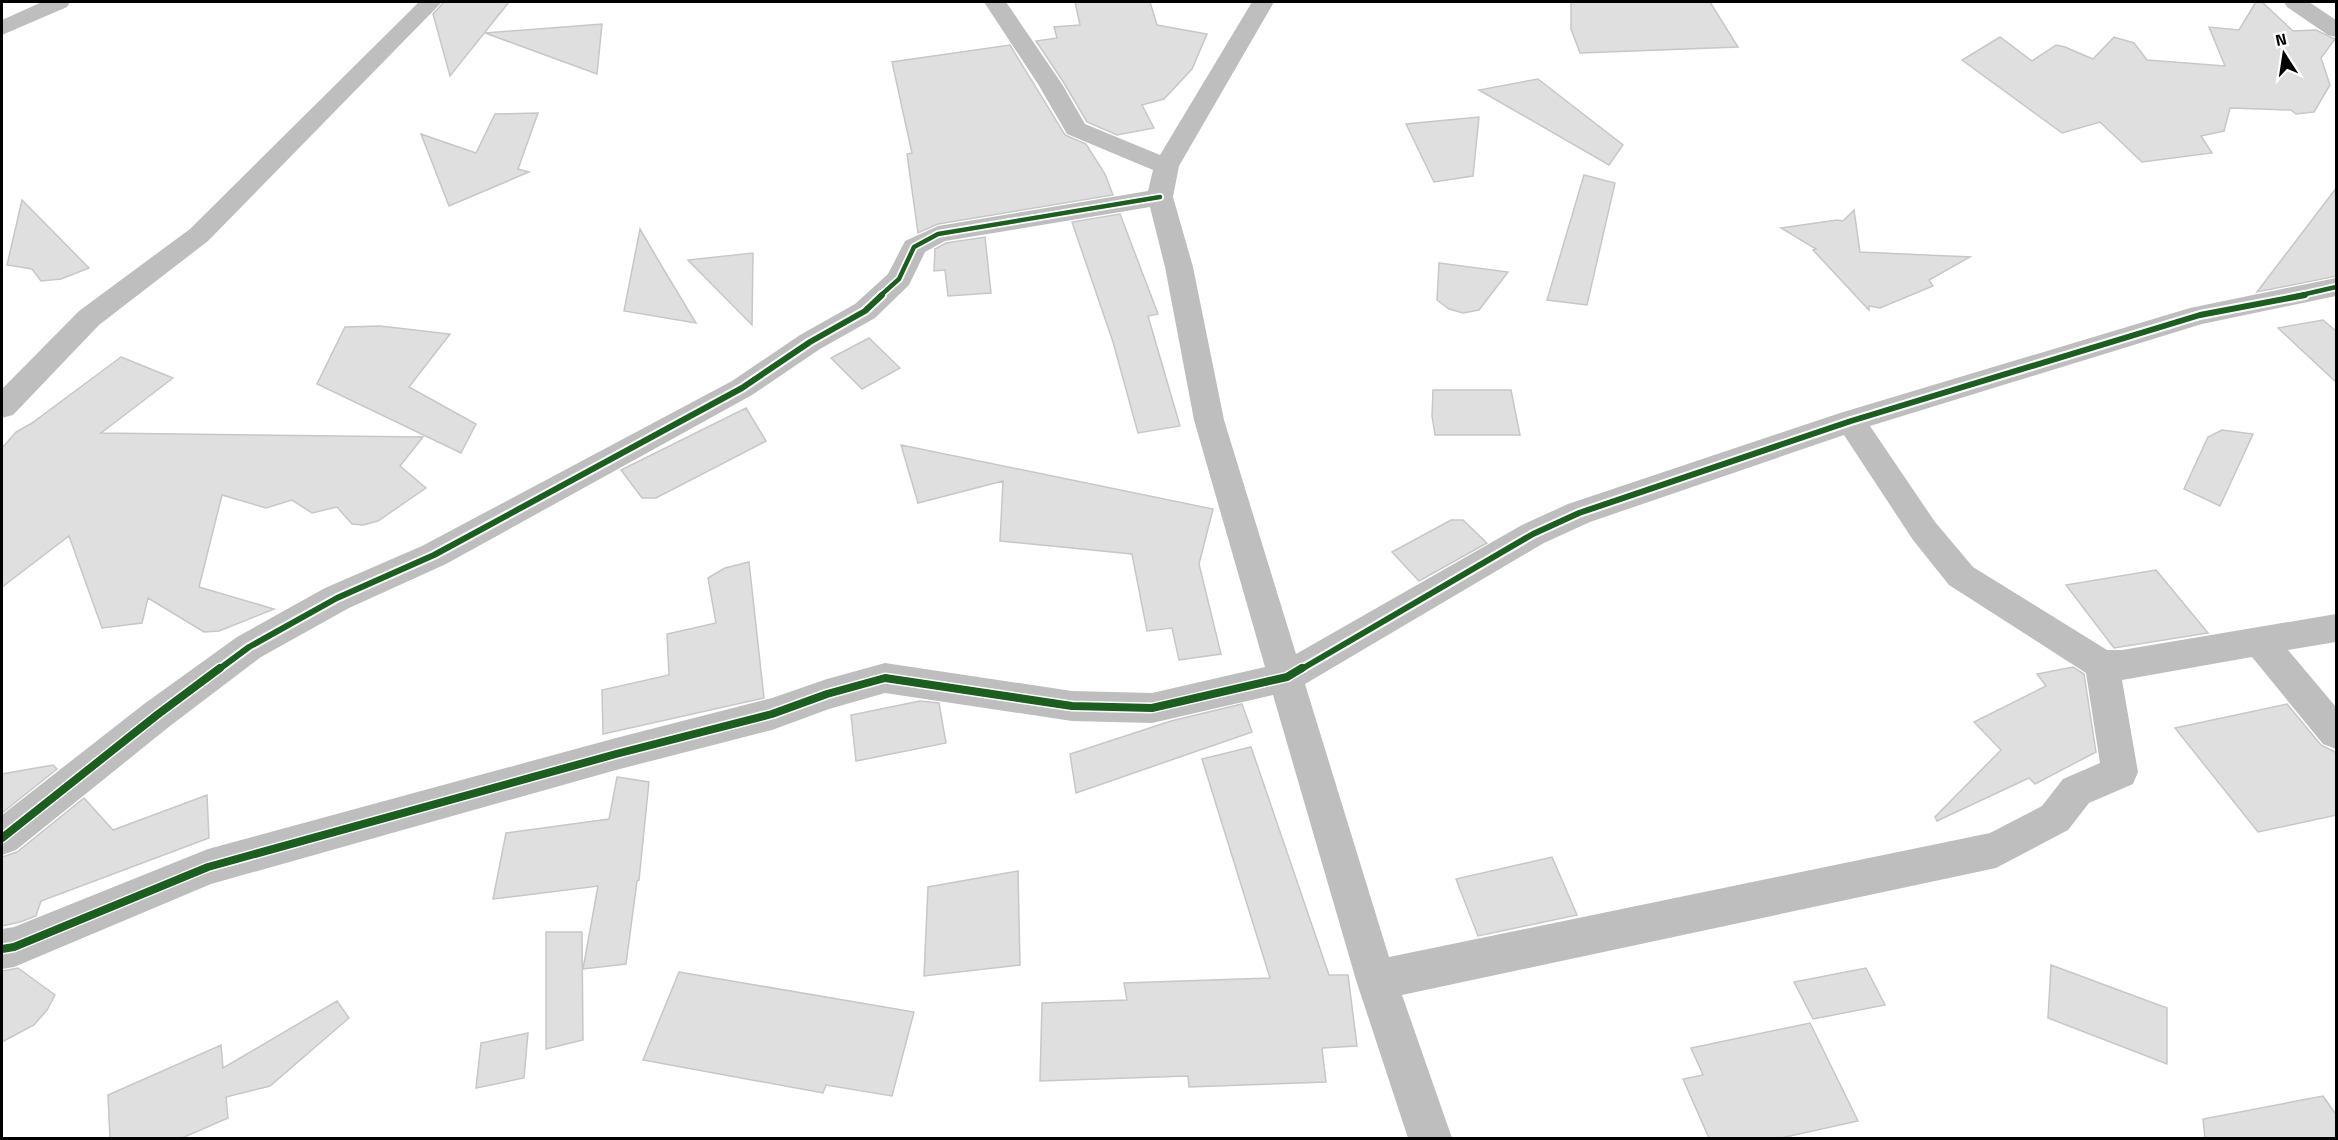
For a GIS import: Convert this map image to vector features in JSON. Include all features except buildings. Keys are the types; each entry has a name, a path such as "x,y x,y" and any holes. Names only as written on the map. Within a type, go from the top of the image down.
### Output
{"street":[{"path":"2,27 59,2"},
{"path":"2,407 89,318 199,235 431,2"},
{"path":"995,2 1050,84 1076,129 1163,181"},
{"path":"1263,2 1163,181 1209,420 1376,980 1430,1138"},
{"path":"2295,2 2337,30"},
{"path":"2,838 157,715 249,647 336,598 434,555 742,388 810,342 865,311 899,279 914,247 938,234 1163,181"},
{"path":"2,949 14,947 208,867 616,754 772,714 827,694 885,678 1072,706 1152,708 1287,677 1533,534 1579,513 1851,421 2200,315 2337,287"},
{"path":"1851,421 1924,531 1961,576 2103,665 2122,665 2337,628"},
{"path":"2259,640 2337,733"},
{"path":"1376,980 1996,850 2055,818 2076,791 2120,772 2103,665"}],"cycle path":[{"path":"2,838 157,715 249,647 337,598 434,555 742,388 810,342 865,311 899,279 914,247 938,234 1160,197"},
{"path":"2,949 14,947 208,867 616,754 772,714 827,694 885,678 1072,706 1152,708 1287,677 1533,534 1579,513 1851,421 2200,315 2336,287"}]}
